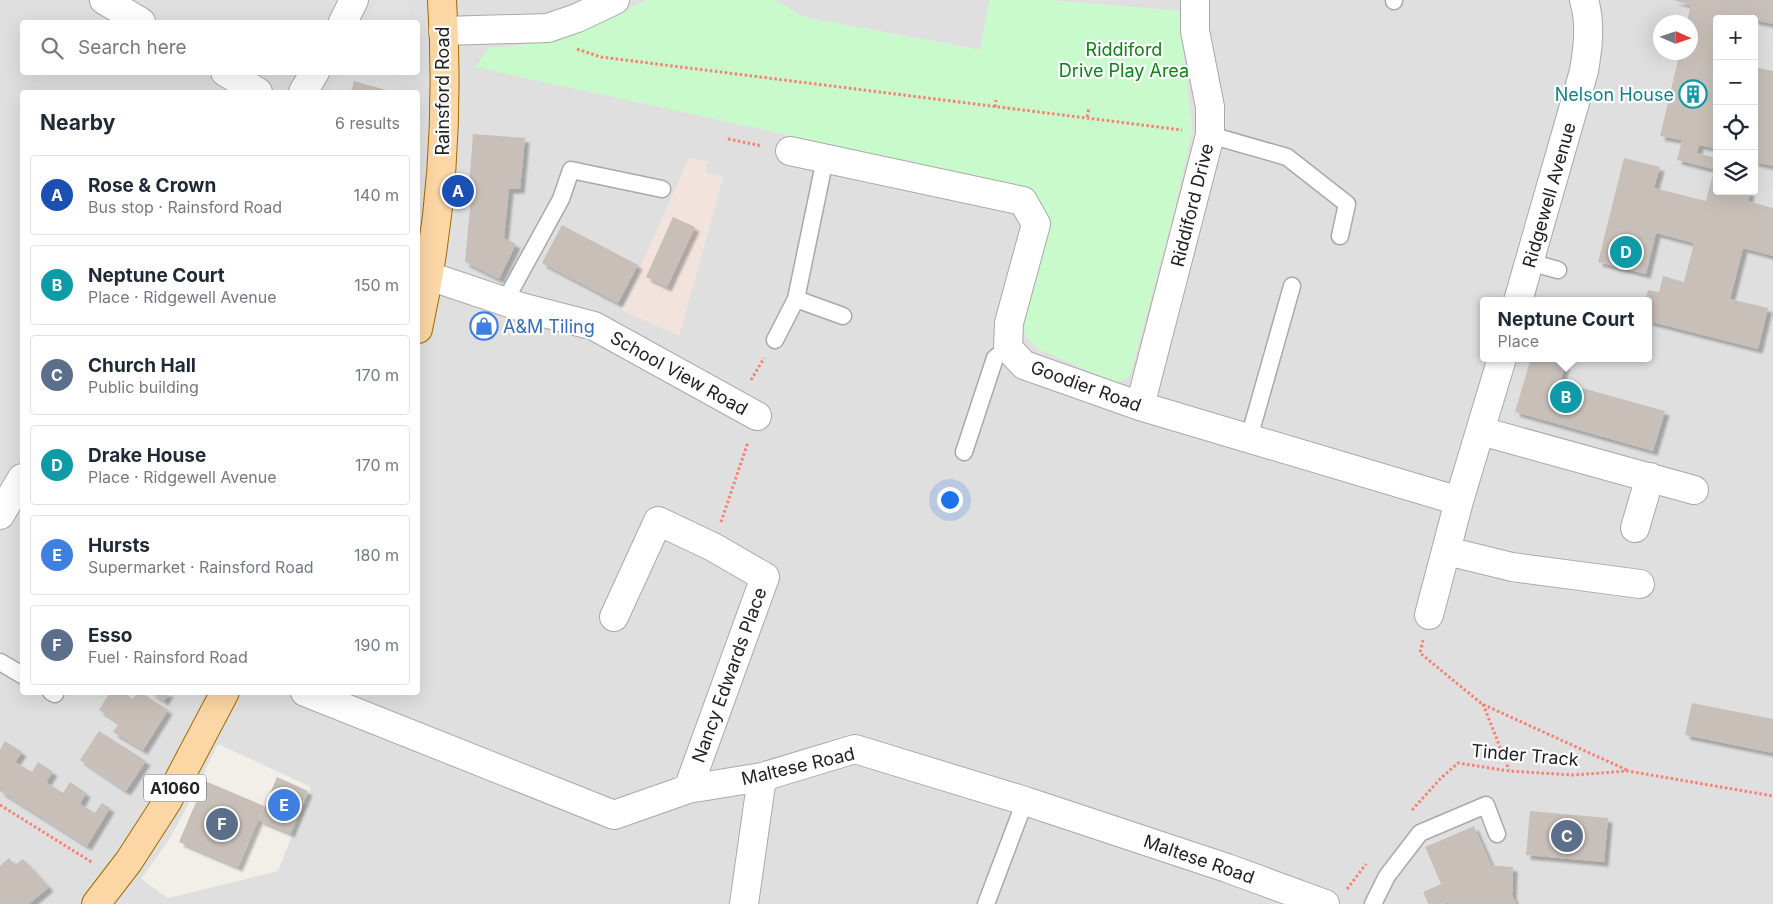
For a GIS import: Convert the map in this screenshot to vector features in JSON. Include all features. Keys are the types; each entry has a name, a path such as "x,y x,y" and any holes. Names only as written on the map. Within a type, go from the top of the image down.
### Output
{"main road":[{"name":"Rainsford Road","path":"420,319 429,276 440,191 445,86 442,0"},
{"name":"A1060","path":"96,904 117,878 167,802 224,695"},
{"name":"A1060","path":"79,904 117,878"}],"street":[{"path":"104,0 138,20"},
{"path":"344,20 354,0"},
{"path":"444,31 548,28 577,18 615,0"},
{"name":"Riddiford Drive","path":"1140,406 1210,135 1210,107 1195,31 1195,0"},
{"name":"Ridgewell Avenue","path":"1519,297 1584,71 1588,45 1588,15 1584,0"},
{"path":"229,75 255,90"},
{"path":"304,90 313,75"},
{"path":"790,151 1023,200 1036,224 1009,323 1008,348"},
{"name":"School View Road","path":"429,276 521,307 594,326 747,410"},
{"name":"Goodier Road","path":"1008,348 1024,365 1140,406 1459,501"},
{"path":"1429,615 1459,501 1482,431 1501,362"},
{"path":"1482,431 1694,490"},
{"path":"1635,528 1650,477"},
{"path":"0,515 20,481"},
{"name":"Nancy Edwards Place","path":"614,617 658,521 713,547 765,577 688,789"},
{"path":"1447,551 1512,567 1640,584"},
{"name":"Maltese Road","path":"313,695 614,815 688,789 762,776 855,749 1024,801 1227,868 1335,898"},
{"path":"744,904 762,776"}],"lane":[{"path":"1210,135 1287,157 1347,204 1340,236"},
{"path":"775,340 796,299 825,159"},
{"path":"506,301 562,199 571,170 662,188"},
{"path":"1529,262 1558,270"},
{"path":"1249,438 1292,286"},
{"path":"796,299 843,316"},
{"path":"964,452 995,358 1008,348"},
{"path":"0,662 20,674"},
{"path":"986,904 1024,801"},
{"path":"1373,904 1387,876 1420,833 1486,805 1496,834"}],"path":[{"path":"575,48 601,57 1087,117 1210,135"},
{"path":"995,107 996,100"},
{"path":"1087,117 1089,108"},
{"path":"728,140 790,151"},
{"path":"713,547 747,410 775,340"},
{"path":"1429,615 1420,653 1482,704 1628,770"},
{"path":"1482,704 1509,771"},
{"name":"Tinder Track","path":"1410,812 1458,762 1509,771 1573,775 1628,770 1773,796"},
{"path":"0,805 117,878"},
{"path":"1335,898 1367,862"}],"shaded area":[{"path":"0,0 377,0 368,20 20,20 20,75 340,75 331,90 20,90 20,695 420,695 420,90 410,90 410,75 420,75 420,20 409,20 408,0 648,0 559,40 489,48 775,132 1028,192 1037,348 1111,381 1123,381 1130,375 1172,219 1192,131 1179,11 1047,0 1773,0 1773,904 1516,904 1512,895 1513,867 1491,865 1474,826 1425,847 1441,884 1423,892 1428,904 0,904","holes":["689,158 707,162 705,173 723,177 679,336","218,744 311,787 278,871 168,898 141,879 168,841"]},
{"path":"377,0 408,0 409,20 368,20"},
{"path":"775,0 990,0 980,50 803,17"},
{"path":"340,75 410,75 410,90 389,90 355,81 352,90 331,90"},
{"path":"689,158 707,162 705,173 723,177 679,336 621,310"}],"green space":[{"name":"Riddiford Drive Play Area","path":"648,0 775,0 803,17 980,50 990,0 1047,0 1179,11 1192,131 1172,219 1130,375 1123,381 1111,381 1037,348 1028,339 1022,328 1046,222 1028,192 775,132 475,67 489,48 559,40"}],"building":[{"name":"Nelson House","path":"1673,0 1773,0 1773,24 1758,21 1758,15 1713,15 1713,148 1699,145 1697,153 1713,157 1713,169 1677,160 1682,140 1660,136 1678,60 1698,60 1698,15 1689,15 1691,5"},
{"path":"1758,68 1773,71 1773,166 1758,163"},
{"path":"354,81 387,90 352,90"},
{"path":"473,134 525,138 520,189 509,189 504,238 516,244 499,279 465,262 472,187 469,186"},
{"path":"1624,158 1660,167 1654,188 1706,201 1712,177 1713,195 1749,195 1748,201 1773,208 1773,256 1743,248 1730,299 1768,308 1758,349 1652,322 1652,297 1646,297 1648,290 1659,292 1663,276 1684,282 1694,243 1656,233 1646,274 1598,262"},
{"path":"673,217 695,227 667,287 646,277"},
{"path":"562,225 638,265 618,303 542,263"},
{"path":"1530,362 1566,362 1560,382 1665,411 1653,451 1515,412"},
{"path":"108,695 127,695 133,699 136,695 145,695 168,710 143,750 113,732 119,723 99,710"},
{"path":"155,695 167,695 164,701"},
{"path":"1692,703 1773,719 1773,753 1685,735"},
{"path":"99,731 146,761 126,791 80,760"},
{"path":"5,741 22,752 15,762 32,772 38,762 53,772 46,782 55,788 63,793 70,782 86,793 80,804 95,813 102,803 110,808 87,846 0,791 0,750"},
{"path":"277,777 308,791 290,833 259,820"},
{"path":"205,781 264,806 238,867 179,842"},
{"path":"1530,811 1608,818 1604,862 1526,855"},
{"path":"1474,826 1491,865 1513,867 1512,895 1516,904 1450,904 1447,902 1443,904 1428,904 1423,892 1441,884 1425,847"},
{"path":"9,858 15,865 23,859 49,887 29,904 0,904 0,866"}],"place":[{"name":"Nelson House","path":"1693,94"},
{"name":"Rose & Crown","path":"458,191"},
{"name":"Drake House","path":"1626,252"},
{"name":"A&M Tiling","path":"484,326"},
{"name":"Neptune Court","path":"1566,397"},
{"name":"Hursts","path":"284,805"},
{"name":"Esso","path":"222,824"},
{"name":"Church Hall","path":"1567,836"}]}
